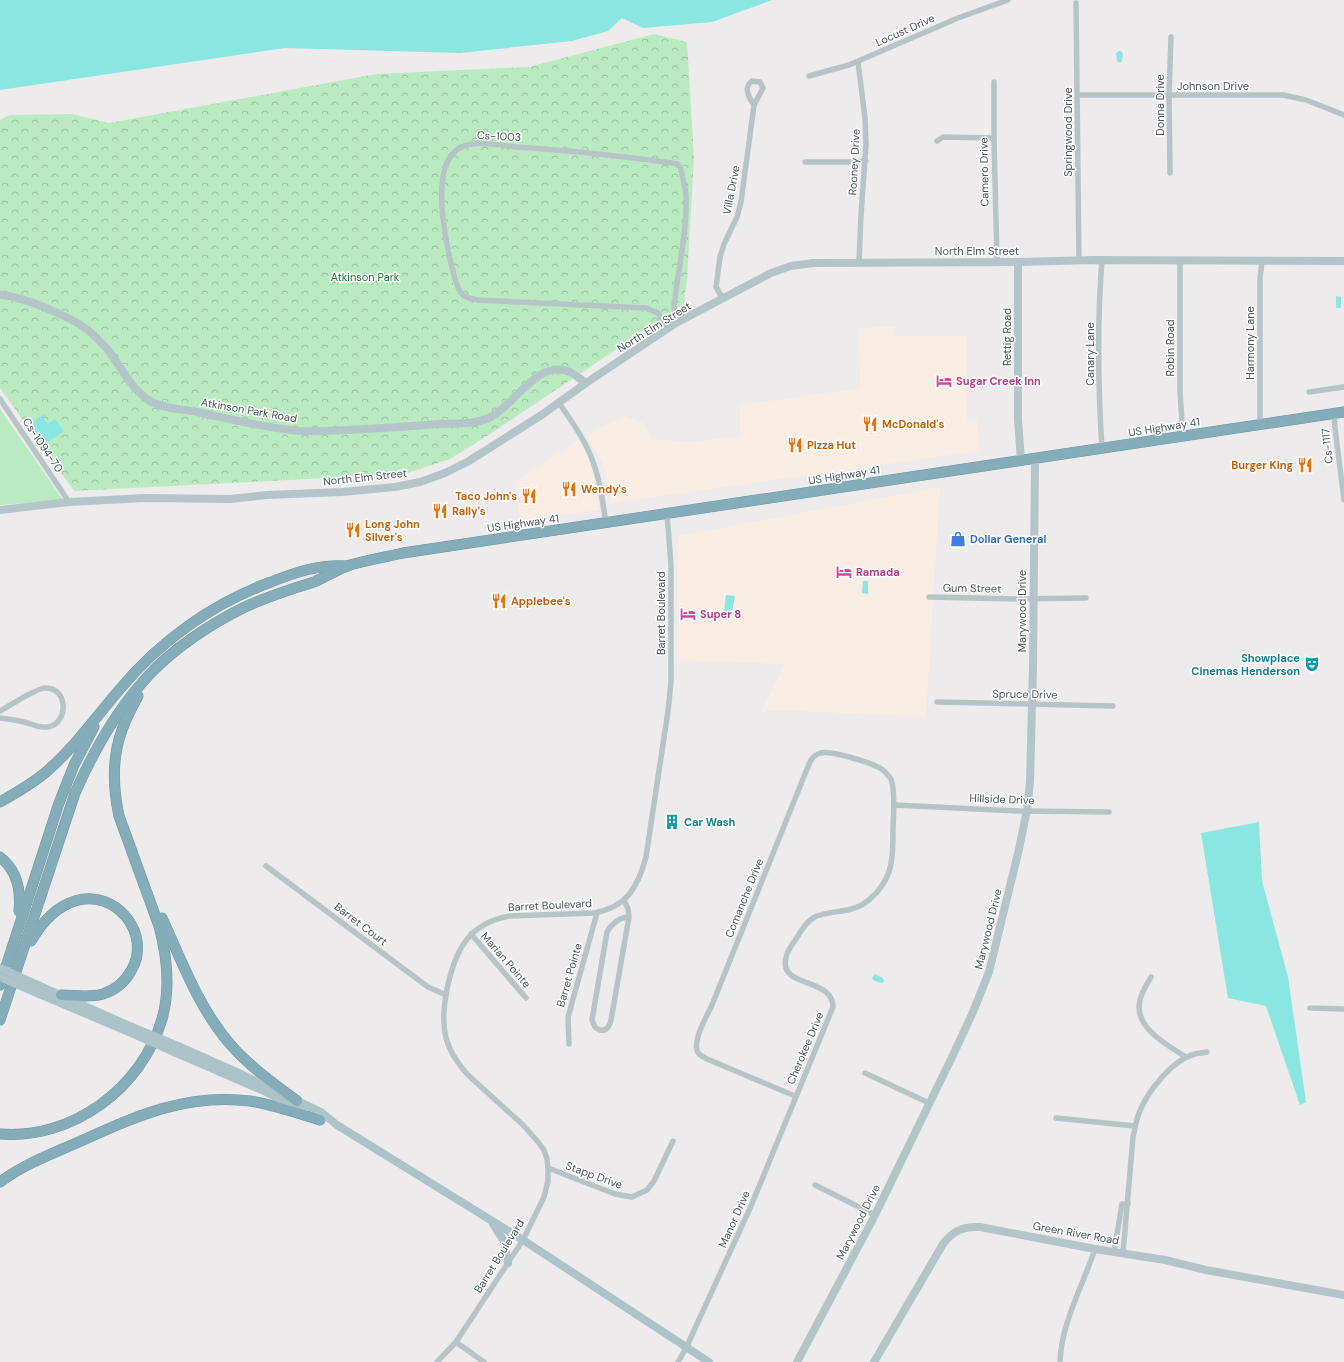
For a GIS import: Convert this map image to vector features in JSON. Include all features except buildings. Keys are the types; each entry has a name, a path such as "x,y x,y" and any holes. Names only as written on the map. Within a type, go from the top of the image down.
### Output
{"highway":[{"name":"US Highway 41","path":"348,566 403,553 1339,413"},
{"path":"0,802 30,784 67,752 120,689 141,667 173,637 202,616 253,588 306,569 334,565 348,566"},
{"path":"0,1020 67,815 84,772 119,712 149,675 184,645 222,619 247,606 329,576 348,566"},
{"path":"0,1134 39,1132 88,1114 109,1098 139,1067 160,1026 164,1010 167,982 167,963 164,944 159,926 119,816 114,784 115,766 121,732 126,718 149,675"},
{"path":"0,985 66,784 83,747 103,711"},
{"path":"132,852 196,992 211,1019 230,1044 245,1060 297,1101"},
{"path":"0,857 11,869 18,885 20,901 16,935"},
{"path":"20,960 45,921 59,909 68,904 79,900 91,899 107,902 117,907 132,924 137,941 136,958 130,974 118,986 103,994 86,996 61,995"},
{"path":"0,1182 35,1162 124,1122 177,1104 205,1100 242,1100 268,1105 320,1120"}],"main road":[{"path":"0,968 40,990 176,1049 241,1074 321,1112 337,1125 523,1240 709,1362"},
{"path":"0,977 61,995 131,1030"},
{"path":"176,1049 264,1091 320,1120 337,1125"},
{"path":"490,1220 504,1241 508,1263"}],"street":[{"name":"Locust Drive","path":"809,76 858,62 958,18 1008,0"},
{"name":"Springwood Drive","path":"1076,3 1079,260"},
{"name":"Donna Drive","path":"1170,173 1169,95 1171,37"},
{"name":"Rooney Drive","path":"858,62 866,127 866,161 861,215 860,262"},
{"name":"Camero Drive","path":"994,82 997,262"},
{"name":"Johnson Drive","path":"1078,95 1291,96 1306,100 1344,115"},
{"name":"Villa Drive","path":"723,299 716,287 720,257 724,244 737,217 741,202 754,105"},
{"path":"937,141 943,137 994,138"},
{"name":"Cs-1003","path":"669,329 658,313 646,308 478,300 469,298 462,294 455,279 450,260 443,216 443,174 453,153 457,149 466,146 488,145 612,155 672,163 680,167 686,198 674,306 676,323"},
{"path":"805,162 866,161"},
{"name":"North Elm Street","path":"0,510 69,502 145,498 230,499 267,495 342,492 382,489 408,485 433,478 457,468 543,414 586,383 676,323 771,273 802,264 1079,260 1344,261"},
{"name":"Canary Lane","path":"1102,260 1100,412 1102,449"},
{"name":"Robin Road","path":"1180,260 1180,392 1184,436"},
{"name":"Harmony Lane","path":"1260,425 1260,278 1262,261"},
{"name":"Rettig Road","path":"1018,262 1018,419 1021,460"},
{"name":"Atkinson Park Road","path":"0,295 12,296 24,300 86,328 98,338 108,350 138,391 153,403 165,407 273,428 314,431 406,427 472,422 488,418 502,410 534,378 545,372 556,370 566,371 586,383"},
{"path":"1308,392 1344,387"},
{"name":"Cs-1094-70","path":"0,399 69,502"},
{"path":"559,403 582,440 594,463 606,523"},
{"name":"Cs-1117","path":"1339,413 1335,428 1344,500"},
{"name":"Marywood Drive","path":"797,1362 875,1214 970,1019 987,976 1019,849 1027,810 1030,782 1035,458"},
{"name":"Barret Boulevard","path":"437,1362 456,1342 523,1240 544,1197 548,1181 548,1168 544,1150 534,1137 480,1088 461,1067 449,1046 444,1031 444,1015 446,995 454,961 461,947 471,934 484,924 501,918 597,913 610,909 624,900 636,885 646,856 668,711 671,678 671,565 667,514"},
{"name":"Gum Street","path":"930,596 1086,598"},
{"path":"0,711 45,688 52,689 62,700 64,708 62,716 57,722 50,726 41,727 0,718"},
{"name":"Spruce Drive","path":"937,702 1113,706"},
{"name":"Comanche Drive","path":"795,1096 701,1055 696,1046 698,1036 712,1005 803,776 812,759 819,754 830,753 858,760 879,768 888,774 891,779 894,805"},
{"name":"Hillside Drive","path":"894,805 1109,812"},
{"name":"Cherokee Drive","path":"795,1096 833,1007 833,1001 831,996 823,989 800,980 788,972 785,965 787,954 800,931 808,921 826,912 847,910 860,906 872,897 882,886 891,864 894,805"},
{"name":"Barret Court","path":"266,866 428,987 446,995"},
{"path":"624,900 628,909 629,918 611,1020 608,1028 605,1030 600,1030 594,1027 592,1020 607,932 614,923 625,917 629,918"},
{"name":"Barret Pointe","path":"569,1044 568,1017 597,913"},
{"name":"Marian Pointe","path":"471,934 526,998"},
{"path":"1150,977 1140,1001 1140,1012 1143,1022 1155,1036 1186,1057"},
{"path":"1310,1008 1344,1010"},
{"path":"1123,1253 1135,1126 1139,1112 1154,1087 1169,1071 1186,1057 1207,1052"},
{"path":"865,1073 929,1103"},
{"name":"Manor Drive","path":"678,1362 686,1348 751,1206 795,1096"},
{"path":"1056,1118 1135,1126"},
{"name":"Stapp Drive","path":"548,1168 615,1194 626,1197 632,1196 646,1190 654,1181 673,1141"},
{"path":"815,1185 875,1214"},
{"path":"1114,1252 1122,1204 1128,1204"},
{"name":"Green River Road","path":"874,1362 943,1244 948,1237 965,1228 980,1227 1165,1260 1206,1270 1344,1295"},
{"path":"1060,1362 1064,1337 1073,1307 1095,1248"},
{"path":"456,1342 484,1362"}],"shaded area":[{"path":"896,326 894,336 967,336 967,420 977,419 979,451 611,503 604,468 598,453 586,437 623,415 645,424 652,439 690,442 740,436 740,405 860,388 859,328"},
{"path":"579,440 592,467 599,510 520,521 515,482"},
{"path":"940,487 926,717 777,710 761,712 785,664 679,660 678,536"}],"green space":[{"name":"Atkinson Park","path":"654,34 687,42 694,158 687,279 684,304 487,436 450,459 405,474 74,491 0,388 0,120 9,115 72,114 109,123 376,74 529,67"},
{"path":"0,409 63,500 0,505"}],"water":[{"path":"0,0 772,0 712,22 643,28 622,18 608,31 572,41 460,53 285,48 0,90"},
{"path":"1119,51 1123,54 1122,61 1120,63 1117,61 1116,53"},
{"path":"1336,296 1341,297 1341,308 1336,308"},
{"path":"44,414 45,416 43,417 48,424 55,419 64,431 45,444 30,424"},
{"path":"863,581 868,581 868,594 862,593"},
{"path":"726,595 735,596 732,612 724,611"},
{"path":"1259,822 1262,881 1288,977 1306,1102 1300,1105 1266,1006 1228,998 1201,833"},
{"path":"875,974 883,978 884,982 880,983 873,980 872,978"}],"place":[{"name":"Sugar Creek Inn","path":"944,381"},
{"name":"McDonald's","path":"870,424"},
{"name":"Pizza Hut","path":"795,445"},
{"name":"Burger King","path":"1305,465"},
{"name":"Wendy's","path":"569,489"},
{"name":"Taco John's","path":"529,496"},
{"name":"Rally's","path":"440,511"},
{"name":"Long John Silver's","path":"353,530"},
{"name":"Dollar General","path":"958,539"},
{"name":"Ramada","path":"844,572"},
{"name":"Applebee's","path":"499,601"},
{"name":"Super 8","path":"688,614"},
{"name":"Showplace Cinemas Henderson","path":"1312,664"},
{"name":"Car Wash","path":"672,822"}]}
